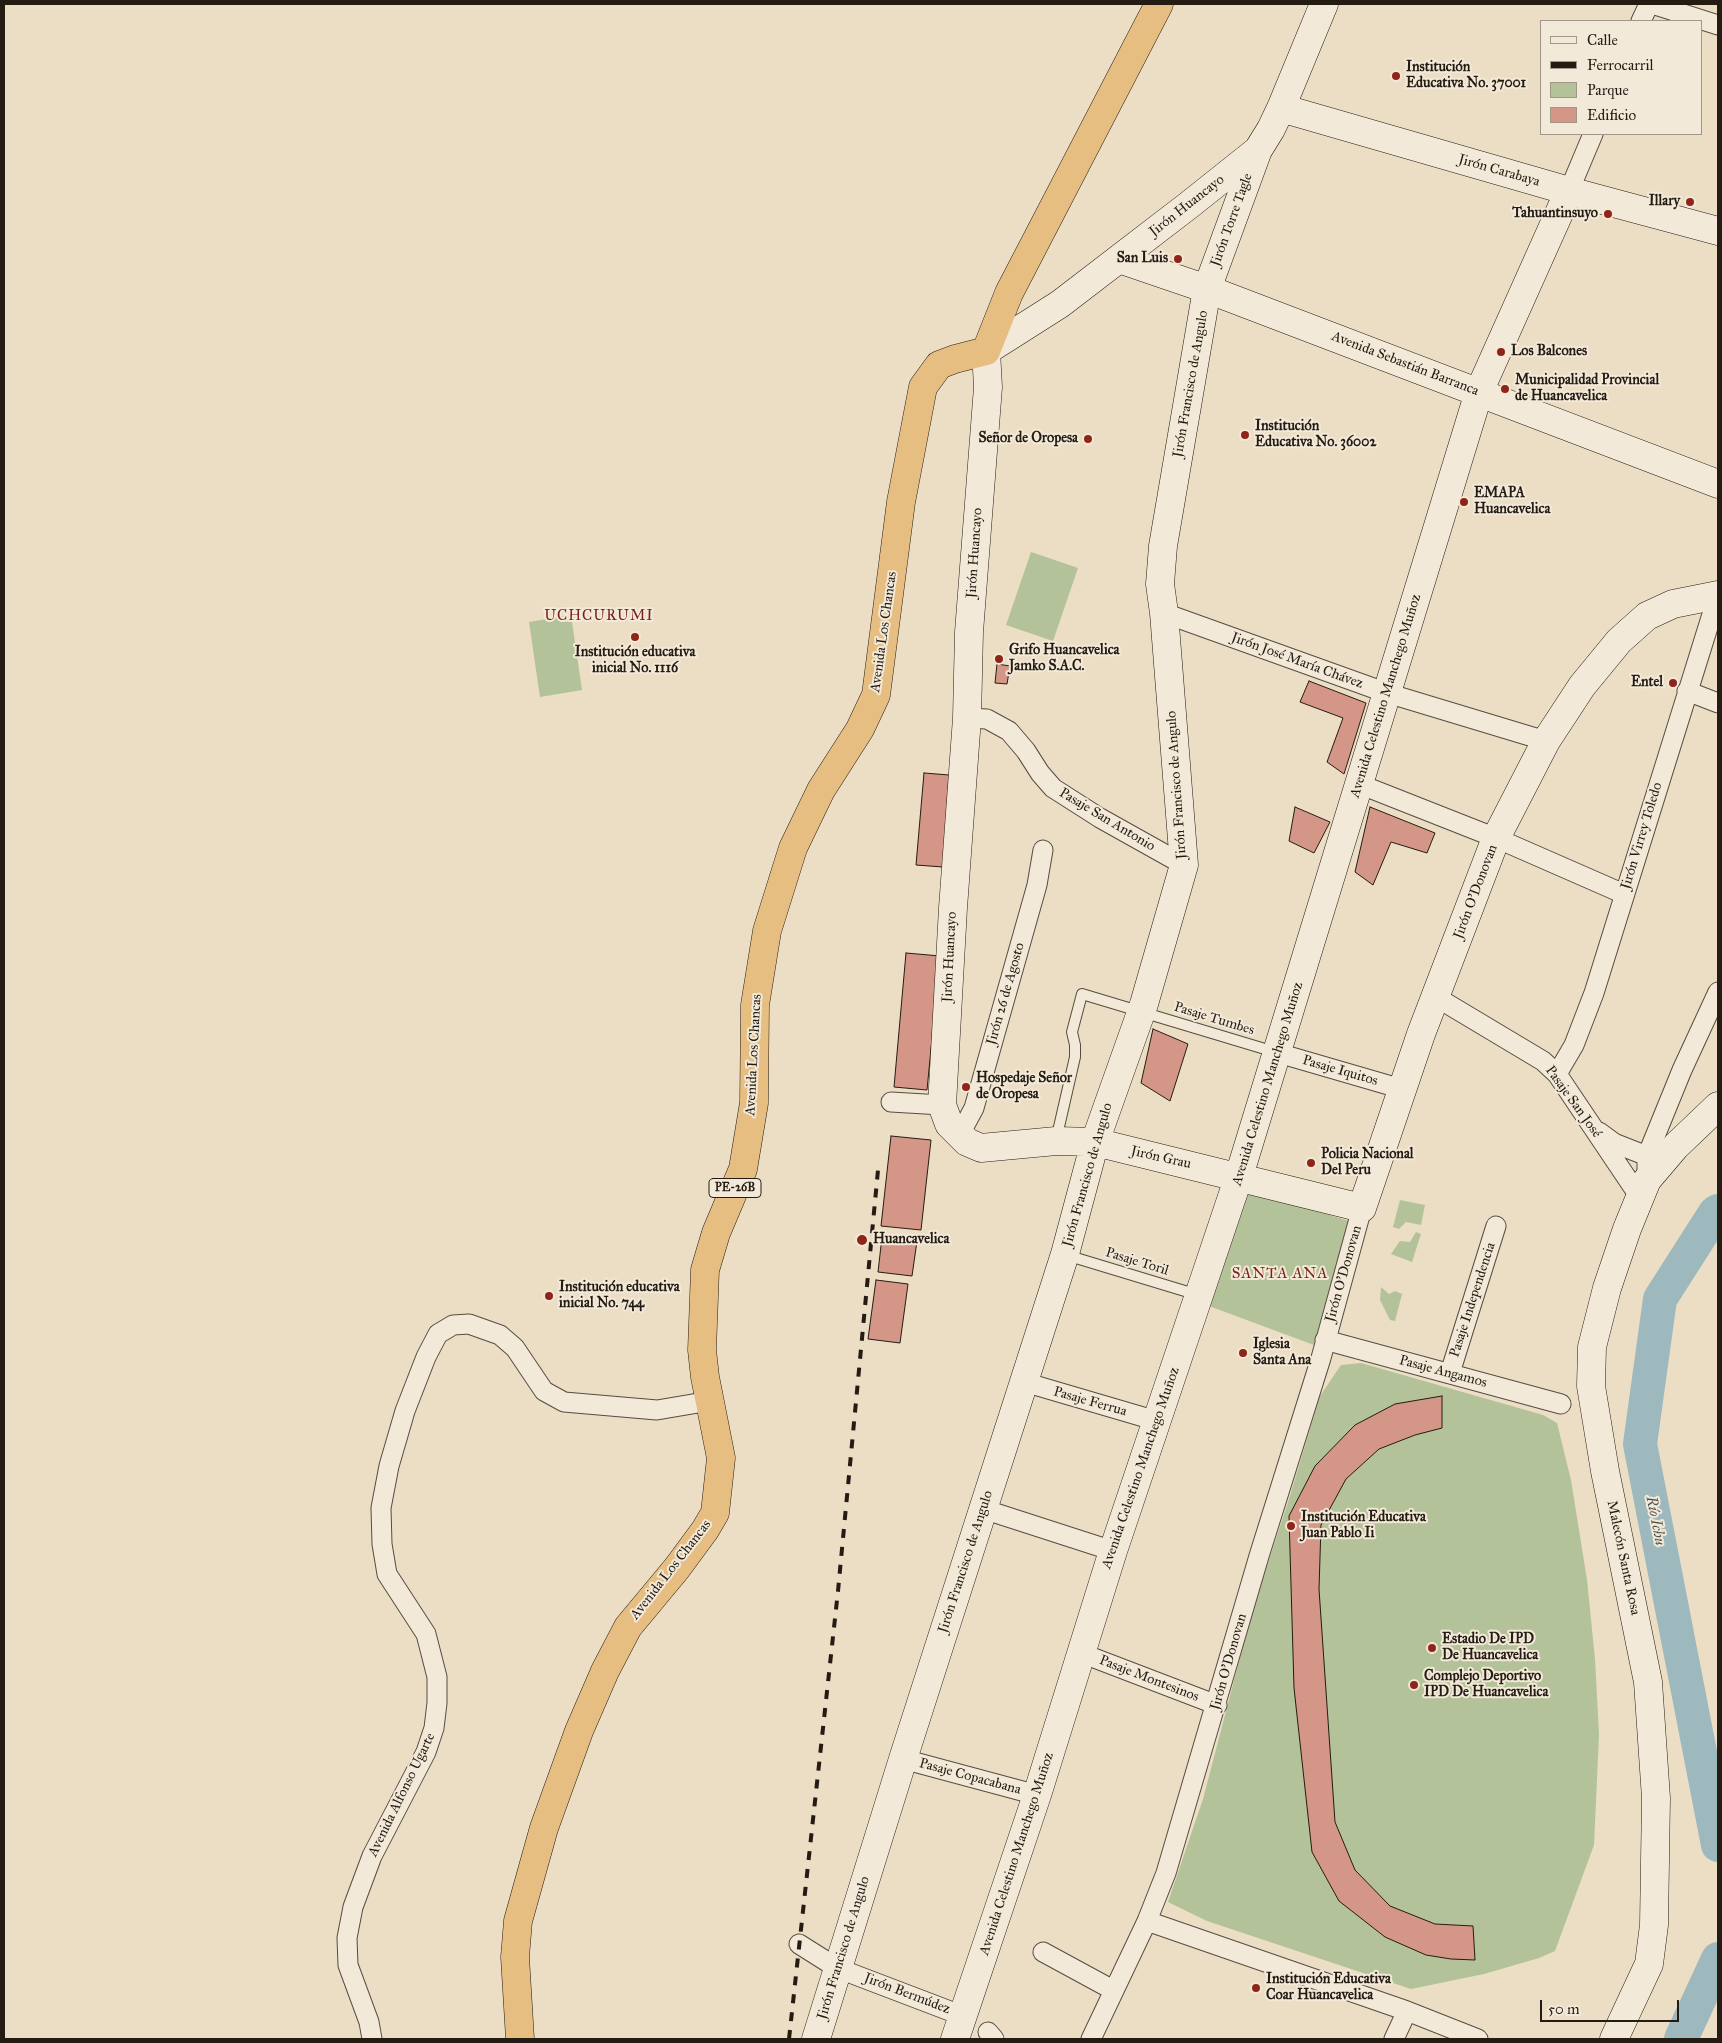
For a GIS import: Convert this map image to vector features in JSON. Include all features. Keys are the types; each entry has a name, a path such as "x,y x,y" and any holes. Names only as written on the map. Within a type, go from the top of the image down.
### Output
{"highway":[{"path":"986,351 1009,293 1159,4"},
{"name":"Avenida Los Chancas","path":"520,2039 515,1956 518,1921 544,1828 579,1731 604,1671 628,1627 681,1562 715,1513 721,1458 702,1350 705,1270 716,1233 743,1169 754,1103 755,1005 767,931 793,848 821,790 860,729 876,696 901,502 924,387 939,365 986,351"}],"main road":[{"path":"1281,108 1324,4"},
{"name":"Jirón Huancayo","path":"960,1134 949,1124 942,1105 953,908 967,718 969,632 988,387 986,351 1060,304 1258,150 1281,108"},
{"name":"Jirón Carabaya","path":"1281,108 1569,191 1718,231"},
{"name":"Jirón Torre Tagle","path":"1207,289 1258,150"},
{"name":"Avenida Celestino Manchego Muñoz","path":"959,2027 1037,1794 1113,1551 1239,1176 1478,392 1569,191"},
{"name":"Avenida Sebastián Barranca","path":"1119,259 1207,289 1718,484"},
{"name":"Jirón Francisco de Angulo","path":"816,2039 903,1759 1065,1254 1095,1142 1142,1011 1184,866 1164,613 1160,584 1163,546 1207,289"},
{"name":"Jirón O'Donovan","path":"1362,1208 1402,1089 1496,838 1546,741 1582,686 1620,641 1648,616 1674,604 1718,595"},
{"name":"Malecón Santa Rosa","path":"1614,2039 1649,1964 1654,1925 1656,1798 1648,1682 1605,1471 1591,1386 1592,1348 1598,1317 1644,1177 1718,1106"},
{"name":"Jirón Grau","path":"960,1134 967,1142 981,1148 1056,1141 1095,1142 1239,1176 1362,1208"}],"street":[{"path":"1642,20 1650,4 1699,20"},
{"path":"1702,21 1718,26"},
{"name":"Avenida Celestino Manchego Muñoz","path":"1569,191 1593,135"},
{"name":"Jirón Virrey Toledo","path":"1557,1074 1574,1045 1594,993 1718,595"},
{"name":"Jirón José María Chávez","path":"1164,613 1387,693 1546,741"},
{"path":"1687,691 1718,703"},
{"name":"Pasaje San Antonio","path":"967,718 987,719 1009,731 1053,788 1100,818 1184,866"},
{"path":"1359,784 1496,838 1624,894"},
{"name":"Jirón 26 de Agosto","path":"960,1134 974,1108 1037,885 1043,850"},
{"path":"1592,1127 1614,1143 1644,1177 1682,1070 1718,992"},
{"name":"Pasaje San José","path":"1436,997 1543,1061 1557,1074 1592,1127 1644,1177"},
{"name":"Pasaje Iquitos","path":"1278,1052 1402,1089"},
{"path":"891,1102 942,1105"},
{"name":"Jirón O'Donovan","path":"1091,2039 1147,1921 1166,1872 1217,1705 1259,1556 1284,1480 1362,1208"},
{"name":"Pasaje Independencia","path":"1450,1373 1496,1226"},
{"name":"Avenida Alfonso Ugarte","path":"372,2039 369,2022 348,1965 347,1938 353,1906 372,1856 426,1752 434,1728 438,1703 437,1677 426,1634 387,1574 382,1544 381,1508 389,1466 405,1411 426,1357 438,1334 453,1324 469,1324 500,1335 515,1348 544,1390 564,1402 657,1410 710,1402"},
{"name":"Pasaje Angamos","path":"1325,1340 1561,1404"},
{"name":"Pasaje Ferrua","path":"1024,1382 1157,1421"},
{"path":"983,1509 1113,1551"},
{"name":"Pasaje Montesinos","path":"1081,1653 1217,1705"},
{"name":"Pasaje Copacabana","path":"903,1759 1037,1794"},
{"path":"1147,1921 1407,2011 1478,2039"},
{"name":"Jirón Bermúdez","path":"799,1944 837,1968 959,2027"},
{"path":"1043,1952 1113,1990"},
{"path":"1394,2039 1407,2011"}],"lane":[{"name":"Pasaje Tumbes","path":"1056,1141 1075,1057 1072,1032 1082,994 1278,1052"},
{"name":"Pasaje Toril","path":"1065,1254 1200,1296"}],"green space":[{"path":"1031,552 1078,568 1053,641 1006,625"},
{"path":"571,615 582,690 540,697 529,622"},
{"path":"1245,1189 1349,1221 1314,1345 1209,1306"},
{"path":"1400,1200 1425,1205 1421,1225 1406,1222 1399,1229 1393,1227"},
{"path":"1416,1232 1421,1234 1412,1262 1391,1254 1400,1241 1410,1242"},
{"path":"1381,1287 1389,1294 1395,1291 1402,1294 1395,1321 1390,1320 1380,1300"},
{"name":"Estadio De IPD De Huancavelica","path":"1361,1363 1543,1415 1557,1423 1571,1480 1587,1580 1595,1659 1599,1734 1594,1845 1555,1951 1539,1958 1484,1974 1411,1989 1207,1921 1168,1902 1203,1799 1253,1608 1320,1396 1341,1365"}],"building":[{"path":"997,664 1010,666 1007,684 995,683"},
{"path":"1309,681 1366,703 1344,774 1327,762 1343,718 1300,702"},
{"path":"924,773 949,775 943,867 916,865"},
{"path":"1295,807 1330,822 1314,853 1289,841"},
{"path":"1370,807 1435,833 1427,853 1391,842 1373,885 1355,872"},
{"path":"906,953 940,956 927,1090 894,1087"},
{"path":"1153,1029 1188,1044 1170,1101 1141,1083"},
{"name":"Huancavelica","path":"891,1136 931,1140 921,1230 881,1226"},
{"path":"882,1237 917,1241 912,1276 878,1272"},
{"path":"876,1280 908,1284 900,1343 868,1339"},
{"path":"1442,1396 1442,1428 1415,1435 1379,1449 1346,1479 1321,1525 1319,1589 1335,1822 1355,1870 1390,1906 1435,1924 1473,1926 1475,1960 1426,1955 1385,1937 1339,1901 1312,1852 1294,1688 1289,1516 1315,1466 1355,1425 1395,1404"}],"waterway":[{"name":"Río Ichu","path":"1718,1211 1660,1299 1640,1444 1718,1845"},
{"name":"Río Ichu","path":"1681,2039 1718,1959"}],"railway":[{"path":"789,2039 838,1591 878,1170"}],"place":[{"name":"Institución Educativa No. 37001","path":"1396,76"},
{"name":"Illary","path":"1690,202"},
{"name":"Tahuantinsuyo","path":"1608,214"},
{"name":"San Luis","path":"1178,259"},
{"name":"Los Balcones","path":"1501,352"},
{"name":"Municipalidad Provincial de Huancavelica","path":"1505,389"},
{"name":"Institución Educativa No. 36002","path":"1245,435"},
{"name":"Señor de Oropesa","path":"1088,439"},
{"name":"EMAPA Huancavelica","path":"1464,502"},
{"name":"Institución educativa inicial No. 1116","path":"635,637"},
{"name":"Grifo Huancavelica Jamko S.A.C.","path":"999,659"},
{"name":"Entel","path":"1673,683"},
{"name":"Hospedaje Señor de Oropesa","path":"966,1087"},
{"name":"Policia Nacional Del Peru","path":"1311,1163"},
{"name":"Huancavelica","path":"862,1240"},
{"name":"Institución educativa inicial No. 744","path":"549,1296"},
{"name":"Iglesia Santa Ana","path":"1243,1353"},
{"name":"Institución Educativa Juan Pablo Ii","path":"1291,1526"},
{"name":"Estadio De IPD De Huancavelica","path":"1432,1648"},
{"name":"Complejo Deportivo IPD De Huancavelica","path":"1414,1685"},
{"name":"Institución Educativa Coar Huancavelica","path":"1256,1988"}],"district":[{"name":"UCHCURUMI","path":"599,616"},
{"name":"SANTA ANA","path":"1280,1274"}]}
